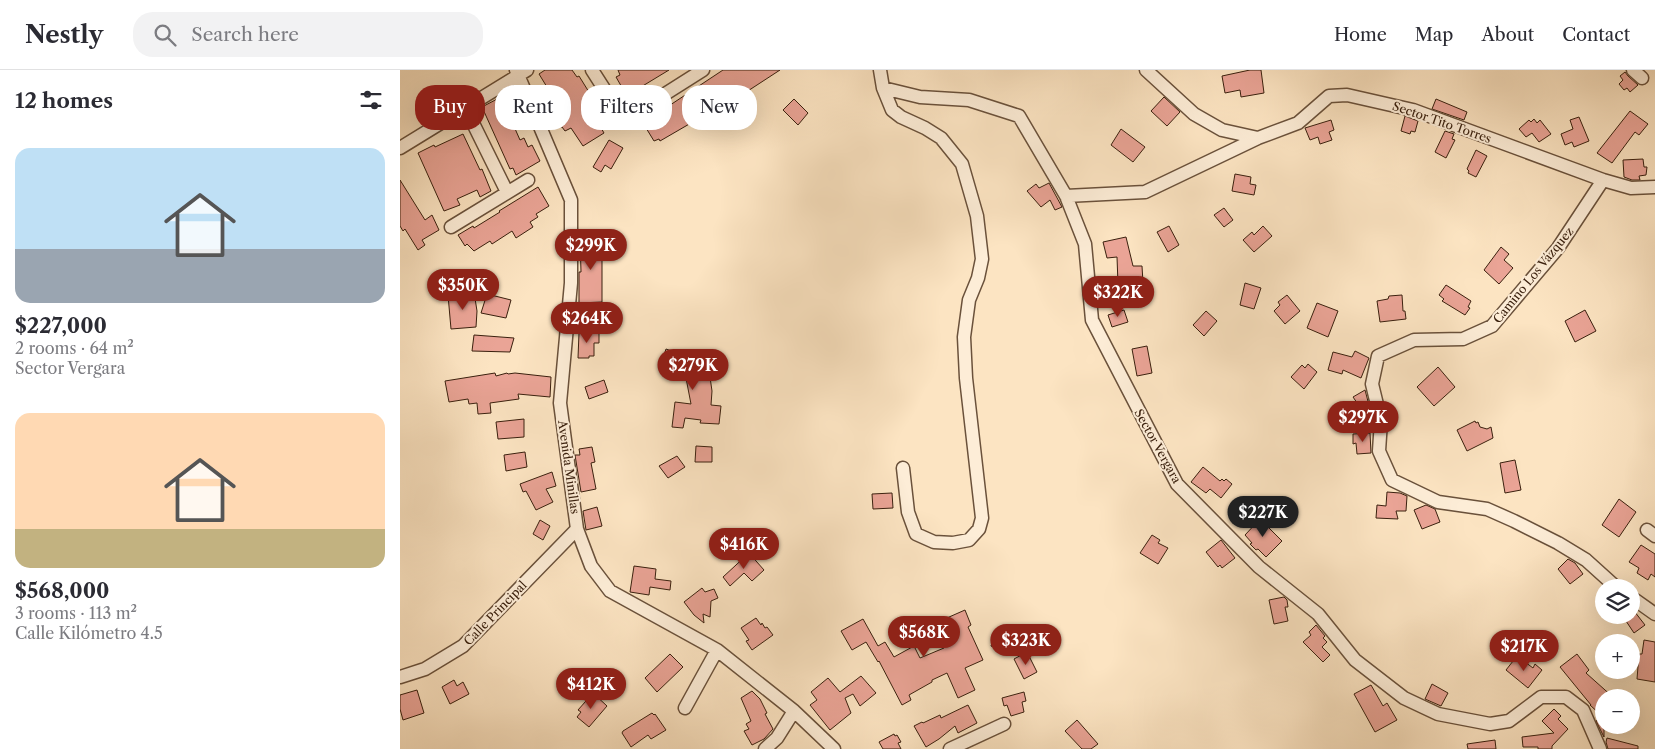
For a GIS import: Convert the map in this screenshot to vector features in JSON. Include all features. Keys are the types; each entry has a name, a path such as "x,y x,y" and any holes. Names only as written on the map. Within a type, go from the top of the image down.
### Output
{"street":[{"path":"592,70 624,120 703,70"},
{"path":"880,70 883,88 892,110 941,138 962,164 977,216 982,259 970,300 964,337 966,378 982,518 979,529 969,540 952,543 934,542 916,534 908,512 903,468"},
{"path":"1146,70 1194,114 1222,130 1258,138"},
{"path":"485,95 520,72"},
{"name":"Avenida Minillas","path":"520,72 571,200 571,283 560,403 577,529 591,566 610,591 717,650 794,711 834,749"},
{"name":"Sector Vergara","path":"883,88 920,97 969,100 1019,116 1066,196 1085,244 1092,320 1177,484 1259,568 1318,614 1355,660 1404,698 1438,714 1490,724 1509,721 1541,697 1566,697 1583,710 1600,749"},
{"name":"Sector Tito Torres","path":"1066,196 1146,192 1258,138 1298,123 1329,96 1347,95 1413,110 1603,180 1631,188 1655,187"},
{"path":"400,148 430,130"},
{"path":"477,130 507,192"},
{"path":"451,227 528,180"},
{"name":"Camino Los Vázquez","path":"1603,180 1558,248 1492,326 1463,338 1414,340 1378,356 1372,384 1381,421 1379,451 1392,480 1438,502 1487,509 1514,521 1558,543 1586,560 1607,579"},
{"name":"Calle Principal","path":"400,677 424,669 463,646 577,529"},
{"path":"1640,604 1655,614"},
{"path":"685,708 717,650"},
{"path":"765,749 777,738 794,711"},
{"path":"950,749 1004,724"}],"building":[{"path":"545,70 572,70 577,77 579,76 585,85 581,85 581,130 602,130 604,133 583,146 571,128 571,85 546,85 539,74"},
{"path":"618,70 669,70 644,85 621,85 616,77 620,75"},
{"path":"723,70 780,70 757,85 700,85"},
{"path":"1250,70 1261,70 1264,93 1241,97 1240,90 1225,93 1222,76"},
{"path":"1625,72 1638,85 1630,92 1627,88 1624,90 1619,84 1623,80 1620,76"},
{"path":"682,97 682,128 660,141 659,139 654,141 647,130 672,130 672,104"},
{"path":"1164,97 1180,112 1167,126 1151,111"},
{"path":"794,99 808,113 798,125 783,110"},
{"path":"1436,99 1467,112 1464,120 1432,109"},
{"path":"495,100 495,130 516,130 520,140 524,138 528,147 532,145 540,161 516,175 513,168 510,169 485,114 485,105"},
{"path":"1630,111 1648,124 1639,135 1635,132 1612,163 1597,153"},
{"path":"1405,116 1418,121 1415,132 1411,131 1410,134 1401,131"},
{"path":"1579,117 1589,141 1574,147 1572,142 1565,145 1561,134 1573,129 1570,120"},
{"path":"1534,119 1537,123 1540,120 1551,134 1539,142 1532,133 1526,137 1519,129 1529,120 1531,122"},
{"path":"1331,120 1334,130 1329,132 1332,140 1320,144 1318,137 1310,140 1305,128"},
{"path":"1121,129 1145,147 1133,162 1111,145"},
{"path":"1445,131 1454,134 1452,139 1455,140 1446,158 1435,152"},
{"path":"463,134 480,170 482,169 491,191 480,197 477,190 457,199 460,205 444,211 418,153"},
{"path":"609,140 623,148 611,169 605,165 601,172 593,167"},
{"path":"1476,150 1487,156 1476,177 1468,173 1467,169"},
{"path":"1643,159 1644,167 1647,167 1646,175 1639,176 1640,180 1624,177 1623,160"},
{"path":"1235,174 1251,177 1250,184 1256,185 1254,195 1232,191"},
{"path":"400,180 425,220 432,215 439,230 422,240 425,245 418,250 405,229 403,231 400,226"},
{"path":"1049,183 1062,207 1055,210 1050,200 1041,207 1027,191 1036,184 1039,188"},
{"path":"538,187 549,206 536,214 538,217 530,222 533,227 516,238 512,231 492,244 490,241 474,251 467,244 465,246 458,235 473,226 474,228"},
{"path":"1224,208 1233,220 1224,227 1214,215"},
{"path":"1169,226 1179,245 1168,252 1157,232"},
{"path":"1263,226 1272,236 1254,252 1243,240 1252,232 1254,235"},
{"path":"1126,237 1133,266 1142,266 1143,283 1118,284 1117,257 1107,258 1103,242"},
{"path":"580,238 602,240 602,302 579,303 579,272 581,272"},
{"path":"1501,247 1509,254 1504,260 1513,268 1499,284 1484,270"},
{"path":"1245,283 1261,288 1254,309 1240,305"},
{"path":"1446,285 1471,301 1468,307 1470,308 1465,315 1442,301 1444,299 1439,295"},
{"path":"474,292 477,311 476,327 451,329 448,295"},
{"path":"487,294 511,300 506,318 481,313"},
{"path":"1287,295 1300,311 1285,324 1274,311 1280,305 1278,302"},
{"path":"1402,295 1403,311 1405,311 1406,319 1380,322 1377,301 1388,299 1389,296"},
{"path":"1317,303 1338,311 1328,337 1307,328"},
{"path":"1124,310 1128,322 1112,327 1108,315"},
{"path":"1585,310 1596,331 1575,342 1565,321"},
{"path":"1206,311 1217,321 1204,336 1193,325"},
{"path":"579,333 599,333 599,343 594,343 594,356 578,358"},
{"path":"474,335 514,338 510,352 472,351"},
{"path":"1147,346 1152,373 1137,376 1132,349"},
{"path":"666,349 704,362 701,371 709,370 712,391 711,405 721,406 719,424 700,423 701,420 685,418 683,428 672,427 675,402 691,404 685,373 661,364"},
{"path":"1355,351 1369,358 1361,378 1343,370 1342,374 1328,370 1333,352 1352,357"},
{"path":"1308,364 1317,372 1304,389 1291,377 1302,365 1305,368"},
{"path":"1438,367 1455,387 1434,406 1417,387"},
{"path":"495,373 496,376 515,373 551,377 550,397 518,394 519,399 490,403 491,413 478,414 477,403 469,404 468,399 449,402 445,381"},
{"path":"604,380 608,392 589,399 585,387"},
{"path":"1365,390 1370,409 1364,413 1353,397"},
{"path":"524,419 524,437 498,439 496,422"},
{"path":"1475,421 1476,423 1478,422 1480,427 1487,429 1491,427 1493,438 1467,451 1457,430"},
{"path":"1370,433 1371,453 1357,454 1356,443 1353,444 1353,434"},
{"path":"696,446 712,447 712,462 695,462"},
{"path":"592,447 595,462 591,463 596,489 581,492 575,455 580,455 579,449"},
{"path":"525,452 527,467 506,471 504,455"},
{"path":"677,456 685,467 668,478 659,466"},
{"path":"1515,460 1521,490 1505,493 1500,463"},
{"path":"1203,467 1220,481 1226,479 1232,484 1221,498 1210,489 1206,493 1191,482"},
{"path":"552,472 556,486 546,489 553,502 536,510 526,491 523,492 520,484"},
{"path":"1387,492 1400,493 1407,496 1406,511 1396,511 1398,519 1376,518 1377,505 1386,506"},
{"path":"892,493 893,508 873,509 872,494"},
{"path":"1619,499 1636,512 1619,537 1602,525"},
{"path":"1426,505 1435,509 1440,522 1422,529 1414,510"},
{"path":"597,507 602,526 586,530 583,511"},
{"path":"1260,519 1282,541 1266,557 1250,544 1252,543 1245,535"},
{"path":"540,520 550,526 543,540 533,534"},
{"path":"1152,535 1160,540 1158,543 1168,548 1158,564 1140,553"},
{"path":"1221,540 1235,558 1222,568 1220,565 1218,567 1206,552"},
{"path":"1641,545 1655,554 1655,577 1651,574 1648,580 1637,573 1639,568 1629,562"},
{"path":"749,553 764,570 752,581 744,573 730,586 723,577"},
{"path":"1568,559 1575,563 1583,574 1570,584 1558,569"},
{"path":"634,566 656,569 655,579 671,581 670,590 650,587 649,595 630,592"},
{"path":"702,588 705,592 714,589 718,598 711,601 710,617 703,614 704,623 694,615 684,602"},
{"path":"1284,597 1287,600 1288,607 1285,607 1288,621 1274,624 1269,600"},
{"path":"965,610 971,625 968,627 983,660 965,668 975,690 958,698 947,673 909,695 911,700 902,705 879,661 866,642 852,650 841,631 863,619 878,646 885,642 894,657 914,646 920,658 944,648 939,639 947,636 940,621"},
{"path":"756,618 773,635 752,650 746,641 749,640 741,628"},
{"path":"1640,619 1645,625 1634,633 1628,624 1640,624"},
{"path":"1316,625 1325,636 1323,638 1327,642 1322,647 1330,655 1323,662 1303,642 1311,635 1309,632"},
{"path":"1002,636 1015,641 1010,654 991,646 994,637 1001,640"},
{"path":"1644,640 1655,642 1655,682 1637,679 1640,679 1640,654 1642,654"},
{"path":"1027,652 1037,672 1024,679 1014,659"},
{"path":"670,654 683,667 657,692 645,678"},
{"path":"1577,654 1589,670 1586,673 1604,689 1595,689 1595,710 1590,705 1560,667"},
{"path":"1517,656 1533,668 1535,664 1542,670 1528,688 1506,670"},
{"path":"861,676 876,693 860,706 853,694 845,698 851,713 830,730 810,705 817,700 811,692 828,678 840,692"},
{"path":"454,680 457,686 463,682 469,694 450,704 442,687"},
{"path":"1432,684 1448,693 1441,706 1425,699"},
{"path":"1371,685 1383,706 1387,703 1397,720 1375,732 1354,694"},
{"path":"417,690 424,713 403,720 400,709 400,695"},
{"path":"752,691 760,699 773,729 764,739 752,745 744,731 749,729 746,724 751,721 741,698"},
{"path":"1024,692 1026,701 1022,702 1024,712 1011,716 1007,705 1004,706 1002,698"},
{"path":"593,693 607,706 589,727 577,717 581,712 578,710"},
{"path":"968,705 977,723 958,733 955,726 926,747 914,726 940,715 941,718"},
{"path":"1554,709 1561,716 1558,719 1568,729 1552,746 1552,749 1523,747 1522,737 1554,733 1542,721"},
{"path":"652,713 655,714 666,730 651,739 648,735 631,747 622,733 623,731"},
{"path":"1077,720 1098,744 1091,749 1082,749 1065,731"},
{"path":"894,734 895,736 897,735 901,742 898,743 901,749 883,749 879,742"},
{"path":"1607,738 1638,746 1638,749 1608,749"},
{"path":"1495,740 1496,749 1468,749 1467,744"}]}
